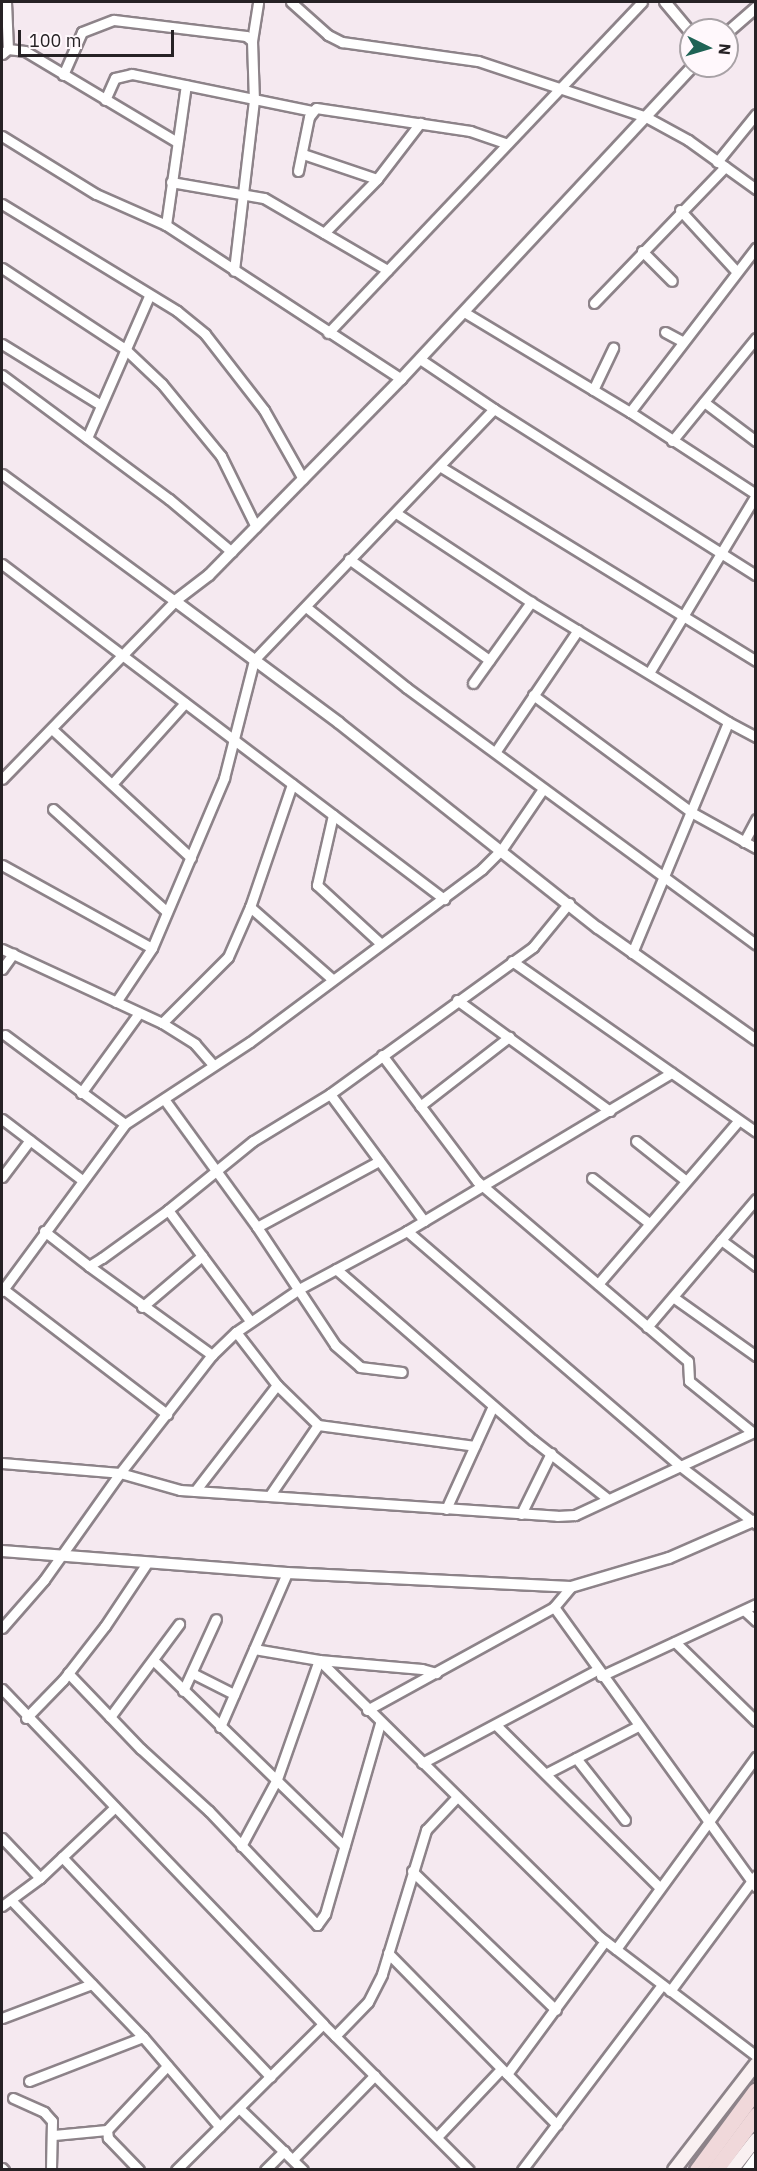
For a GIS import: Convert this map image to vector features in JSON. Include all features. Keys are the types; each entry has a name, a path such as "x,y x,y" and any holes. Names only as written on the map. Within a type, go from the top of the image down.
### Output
{"highway":[{"path":"697,2169 756,2090"},
{"path":"715,2169 756,2115"}],"main road":[{"path":"674,2169 756,2064"},
{"path":"732,2169 756,2139"}],"street":[{"path":"6,2 5,52 24,51 177,142"},
{"path":"234,272 254,99 252,41 258,2"},
{"path":"328,333 505,143 642,2"},
{"path":"664,2 679,19"},
{"path":"295,3 328,35 342,42 478,61 646,117 756,189"},
{"path":"739,23 756,8"},
{"path":"63,75 82,32 114,20 246,36 252,41"},
{"path":"105,100 120,75 312,111 324,108 470,131 505,143"},
{"path":"2,779 53,730 175,601 232,552 401,379 682,78"},
{"path":"166,225 186,86"},
{"path":"298,171 312,111"},
{"path":"594,303 721,164 754,118"},
{"path":"324,233 377,179 420,123"},
{"path":"2,136 96,194 166,225 234,272 401,379"},
{"path":"303,154 377,179"},
{"path":"171,182 264,198 387,270"},
{"path":"2,204 149,296 177,310 205,334 264,410 303,479"},
{"path":"680,210 737,272"},
{"path":"630,412 682,341 756,248"},
{"path":"642,251 672,281"},
{"path":"2,268 124,348 198,423 221,456 256,527"},
{"path":"87,438 99,404 149,296"},
{"path":"464,312 630,412 756,495 718,554 649,673"},
{"path":"665,332 682,341"},
{"path":"672,441 756,338"},
{"path":"2,344 99,404"},
{"path":"593,390 613,348"},
{"path":"420,359 718,554 756,574"},
{"path":"2,375 87,438 232,552"},
{"path":"704,402 756,441"},
{"path":"116,1002 152,948 224,778 254,660 494,409"},
{"path":"441,467 681,618 756,661"},
{"path":"2,474 254,660 502,849 632,953 756,1041"},
{"path":"396,513 531,602 756,737"},
{"path":"349,559 489,660"},
{"path":"2,564 444,899"},
{"path":"473,683 531,602"},
{"path":"306,607 543,789 666,875 756,944"},
{"path":"496,751 578,630"},
{"path":"533,695 691,812 756,848"},
{"path":"112,784 185,703"},
{"path":"632,953 728,722"},
{"path":"53,730 191,858"},
{"path":"162,1023 219,969 250,907 292,784"},
{"path":"167,1414 2,1289 125,1124 250,1042 380,943 444,899 502,849 543,789"},
{"path":"53,809 166,911"},
{"path":"333,815 317,885 380,943"},
{"path":"744,842 756,819"},
{"path":"2,865 152,948"},
{"path":"89,1266 168,1210 212,1171 330,1094 457,1000 534,947 569,903"},
{"path":"250,907 332,979"},
{"path":"2,949 162,1023 195,1044 213,1065"},
{"path":"2,969 13,954"},
{"path":"512,961 756,1132"},
{"path":"457,1000 610,1111"},
{"path":"81,1093 139,1013"},
{"path":"5,1035 125,1124"},
{"path":"420,1106 509,1037"},
{"path":"2,1463 120,1473 195,1491 521,1514 575,1515 754,1432 689,1381 688,1361 482,1186 382,1055"},
{"path":"2,1628 60,1557 120,1473 212,1355 236,1332 299,1289 407,1231 671,1073"},
{"path":"330,1094 424,1221"},
{"path":"164,1099 212,1171 257,1227 335,1345 360,1367 402,1372"},
{"path":"2,1119 82,1180"},
{"path":"598,1284 738,1121"},
{"path":"2,1177 30,1140"},
{"path":"636,1141 685,1180"},
{"path":"257,1227 379,1161"},
{"path":"592,1178 649,1223"},
{"path":"647,1326 756,1199"},
{"path":"168,1210 250,1321"},
{"path":"44,1231 142,1307 212,1355"},
{"path":"2,1551 287,1573 571,1587 669,1558 754,1522 680,1466 407,1231"},
{"path":"721,1240 756,1266"},
{"path":"142,1307 202,1256"},
{"path":"336,1269 493,1406 608,1499"},
{"path":"673,1297 756,1356"},
{"path":"236,1332 278,1385 318,1425 475,1446"},
{"path":"195,1491 278,1385"},
{"path":"446,1509 493,1406"},
{"path":"270,1495 318,1425"},
{"path":"521,1514 551,1453"},
{"path":"26,1718 68,1673 147,1563"},
{"path":"220,1727 287,1573"},
{"path":"366,1710 436,1674 554,1607 571,1587"},
{"path":"422,1763 599,1673 675,1642 756,1604"},
{"path":"522,2169 754,1881 599,1673 554,1607"},
{"path":"745,1611 756,1621"},
{"path":"183,1691 194,1674 216,1619"},
{"path":"110,1717 179,1624"},
{"path":"675,1642 756,1721"},
{"path":"254,1649 319,1660 422,1669 436,1674"},
{"path":"153,1660 344,1846"},
{"path":"319,1660 366,1710 605,1941 756,2056"},
{"path":"241,1846 277,1779 319,1660"},
{"path":"68,1673 317,1925 325,1914 380,1723"},
{"path":"194,1674 234,1694"},
{"path":"2,1689 26,1718 466,2168"},
{"path":"496,1725 547,1773 660,1888"},
{"path":"547,1773 638,1726"},
{"path":"616,1949 756,1757"},
{"path":"576,1758 625,1820"},
{"path":"335,2036 368,2002 388,1953 426,1830 458,1797"},
{"path":"2,1906 40,1878 115,1807"},
{"path":"2,1838 40,1878"},
{"path":"62,1857 271,2077"},
{"path":"412,1871 556,2010"},
{"path":"12,1900 143,2037 220,2127"},
{"path":"437,2137 504,2071 556,2010 605,1941"},
{"path":"388,1953 557,2124"},
{"path":"2,2018 92,1984"},
{"path":"176,2169 323,2024"},
{"path":"29,2081 143,2037"},
{"path":"139,2169 108,2138 108,2130 166,2066"},
{"path":"293,2159 375,2075"},
{"path":"13,2098 48,2114 54,2135 51,2169"},
{"path":"239,2108 303,2169"},
{"path":"54,2135 108,2130"},
{"path":"265,2169 284,2151"},
{"path":"746,2169 756,2156"}]}
